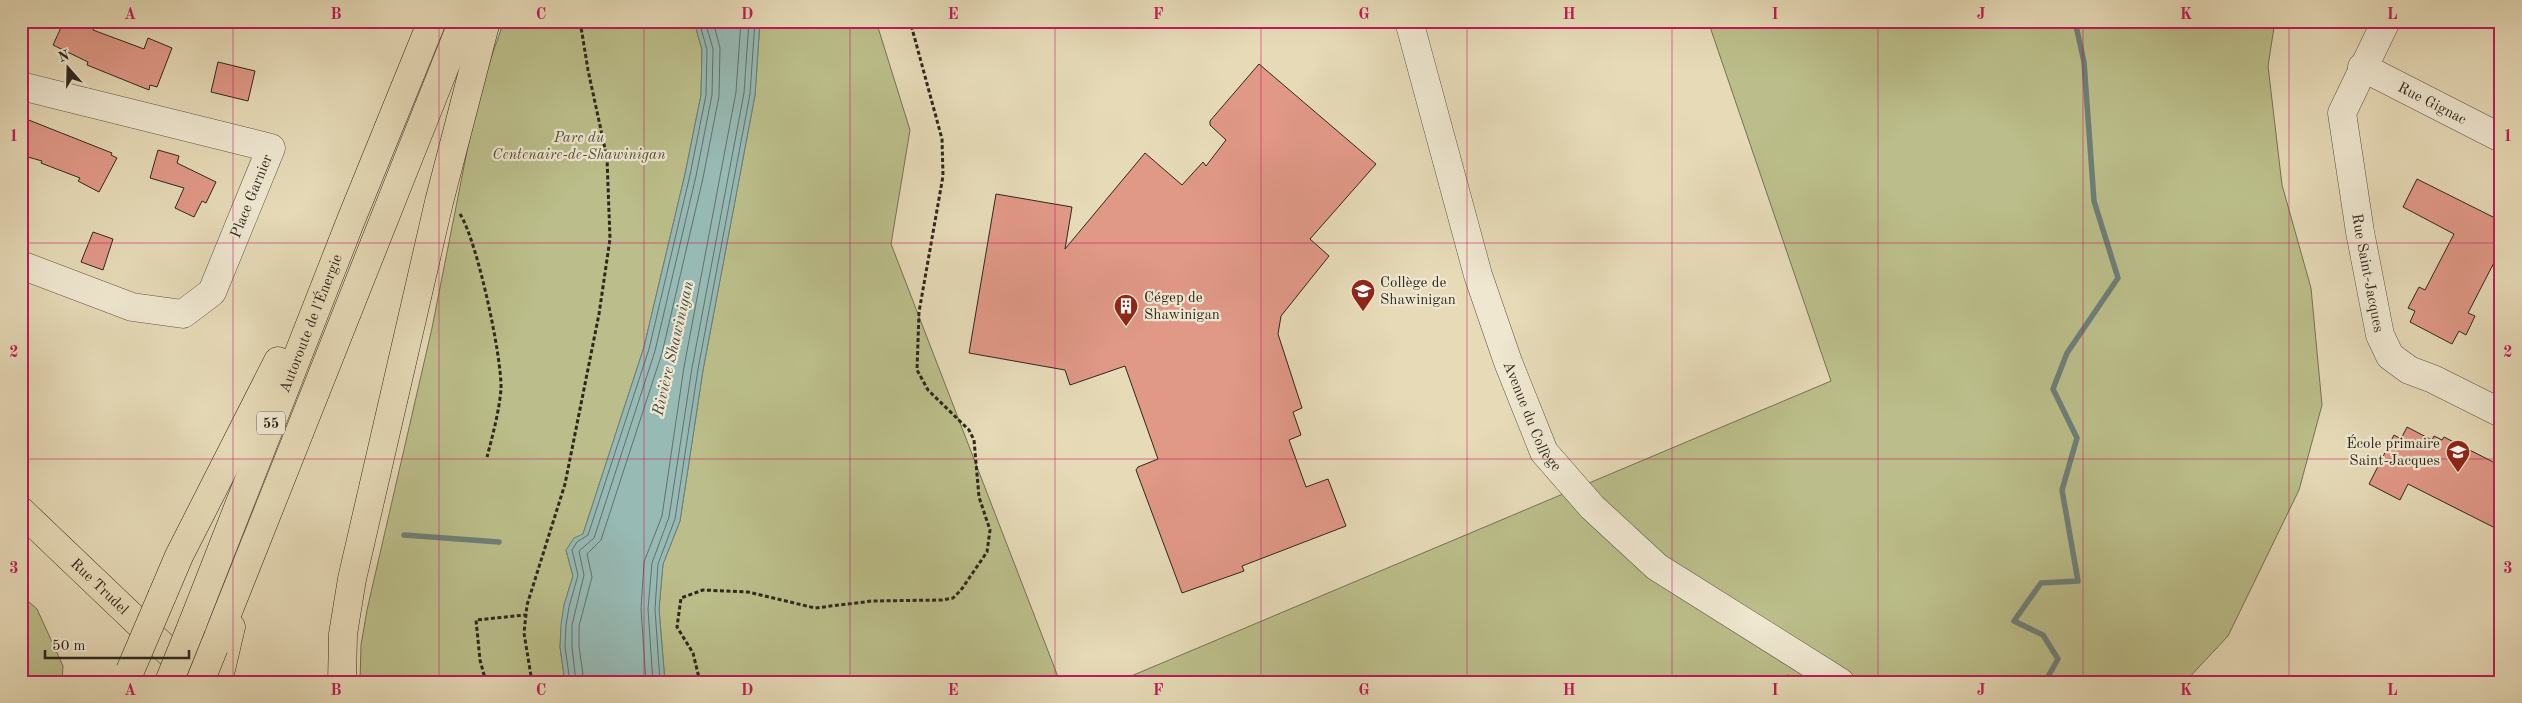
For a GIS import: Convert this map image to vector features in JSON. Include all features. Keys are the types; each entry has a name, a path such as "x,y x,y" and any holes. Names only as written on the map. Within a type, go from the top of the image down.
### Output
{"main road":[{"name":"Autoroute de l'Énergie","path":"169,682 351,220 432,21"},
{"name":"Autoroute de l'Énergie","path":"200,682 219,662 246,568 463,21"},
{"path":"342,682 342,634 352,579 440,202 486,21"},
{"path":"128,676 179,556 351,220"},
{"name":"Rue Trudel","path":"21,511 200,682"}],"street":[{"name":"Avenue du Collège","path":"1409,21 1478,275 1508,362 1544,452 1592,507 1658,567 1840,682"},
{"name":"Rue Saint-Jacques","path":"2386,21 2342,113 2360,232 2380,335 2390,356 2409,370 2433,379 2501,413"},
{"name":"Rue Gignac","path":"2362,68 2501,138"},
{"name":"Place Garnier","path":"21,86 271,148 212,292 183,314 132,307 21,265"}],"path":[{"path":"532,682 524,633 525,615 531,586 565,484 599,314 610,239 608,158 588,70 580,21"},
{"path":"700,682 693,653 677,627 681,598 703,590 748,592 815,608 872,601 942,600 953,598 961,590 987,552 990,530 980,497 974,440 969,430 928,390 917,370 919,312 943,176 942,139 910,21"},
{"path":"440,202 455,209 466,226 497,345 501,376 500,400 487,457"},
{"path":"486,682 480,660 476,620 525,615"}],"green space":[{"name":"Parc du Centenaire-de-Shawinigan","path":"504,21 694,21 702,50 701,95 685,174 644,347 583,534 566,550 573,576 564,605 560,647 565,682 360,682 361,645 367,610 432,328 473,121 485,75"},
{"path":"760,21 876,21 910,130 891,244 1060,682 665,682 659,609 663,564 680,521 703,370 755,95"},
{"path":"1708,21 2275,21 2268,66 2282,185 2311,288 2322,405 2299,490 2228,636 2185,682 1117,682 1831,381"},
{"path":"21,595 37,609 63,666 62,682 21,682"}],"water":[{"name":"Rivière Shawinigan","path":"694,21 760,21 755,95 703,370 680,521 663,564 659,609 665,682 565,682 560,647 561,624 564,605 573,576 566,550 574,538 583,534 644,347 685,174 701,95 702,50"}],"building":[{"path":"64,21 97,21 93,30 144,49 148,38 172,48 157,87 150,85 149,90 134,84 87,65 88,62 53,45"},
{"path":"218,62 255,71 248,101 211,92"},
{"name":"Cégep de Shawinigan","path":"1259,64 1376,164 1310,239 1329,256 1281,316 1278,334 1302,408 1293,412 1301,435 1289,440 1306,487 1328,479 1346,526 1242,566 1244,571 1182,593 1136,470 1138,467 1158,459 1125,366 1070,385 1065,370 969,353 996,194 1072,207 1065,249 1145,153 1182,185 1203,162 1206,166 1226,140 1210,125 1210,121"},
{"path":"21,117 112,153 111,155 117,158 99,192 78,181 80,178 41,163 42,161 21,155"},
{"path":"158,150 179,156 177,163 216,182 206,203 202,201 194,217 175,208 184,188 150,178"},
{"path":"2417,179 2501,221 2501,249 2468,313 2475,316 2466,335 2459,331 2452,344 2410,322 2415,311 2408,308 2419,287 2425,290 2454,234 2403,207"},
{"path":"93,232 113,239 103,270 81,262"},
{"name":"École primaire Saint-Jacques","path":"2407,427 2432,440 2434,436 2442,440 2444,437 2501,466 2501,531 2408,484 2400,500 2369,484 2394,435 2401,439"}],"waterway":[{"path":"2045,682 2058,659 2043,635 2014,621 2041,583 2078,581 2062,490 2077,438 2053,389 2067,353 2118,278 2094,201 2084,62 2075,21"},
{"path":"404,535 499,542"}],"place":[{"name":"Collège de Shawinigan","path":"1363,312"},
{"name":"Cégep de Shawinigan","path":"1126,327"},
{"name":"École primaire Saint-Jacques","path":"2458,473"}]}
